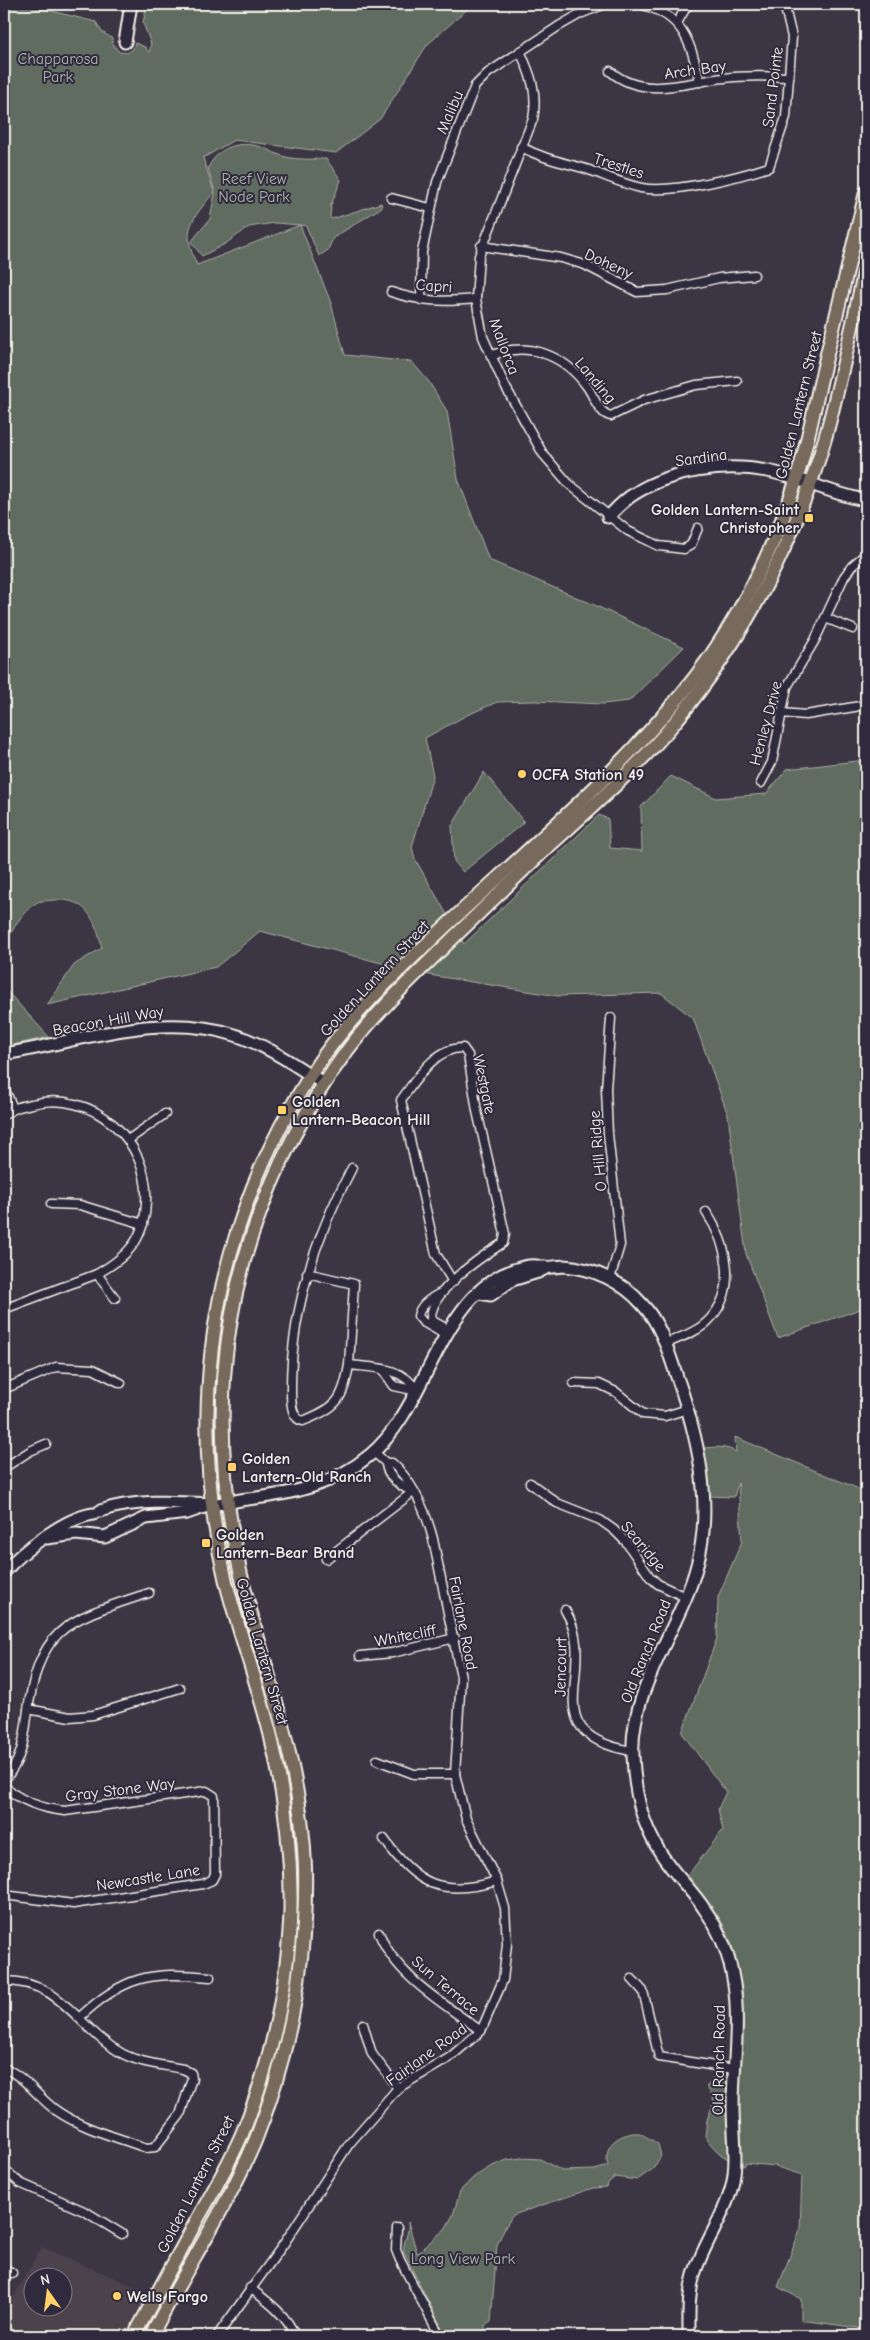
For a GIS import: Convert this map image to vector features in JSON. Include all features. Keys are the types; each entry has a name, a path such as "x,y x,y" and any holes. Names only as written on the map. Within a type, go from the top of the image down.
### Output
{"main road":[{"name":"Golden Lantern Street","path":"134,2336 222,2175 242,2134 272,2044 287,1956 290,1905 289,1861 283,1796 272,1739 227,1585 213,1504 208,1442 208,1388 221,1294 237,1230 252,1190 273,1144 310,1075 357,1015 403,966 590,792 642,739 681,694 715,649 762,566 797,480 866,192"},
{"name":"Golden Lantern Street","path":"151,2336 229,2194 256,2136 280,2070 290,2030 303,1939 305,1862 297,1786 284,1727 236,1556 224,1477 222,1398 227,1348 241,1274 250,1240 286,1149 324,1084 366,1028 414,976 648,754 678,719 719,664 770,582 809,484 826,436 866,265"}],"street":[{"path":"125,42 127,17 131,4"},
{"name":"Malibu","path":"421,300 422,252 430,208 437,182 475,86 488,73 520,51 580,14 605,4"},
{"path":"639,4 666,13 677,24 688,40 700,82"},
{"path":"677,24 688,4"},
{"name":"Sand Pointe","path":"769,167 786,116 792,37 786,8"},
{"name":"Mallorca","path":"520,51 531,74 536,103 533,119 481,246 476,299 483,337 491,356 543,454 569,484 608,516 644,540 673,549 684,550 691,545 698,528"},
{"name":"Arch Bay","path":"610,71 624,82 655,88 736,76 789,77"},
{"name":"Trestles","path":"521,147 551,161 579,167 640,188 659,190 691,185 769,167"},
{"path":"391,198 430,208"},
{"name":"Doheny","path":"481,246 561,258 585,265 637,292 667,290 719,278 754,275"},
{"name":"Capri","path":"391,292 421,300 445,302 476,299"},
{"name":"Landing","path":"491,356 512,349 536,351 550,355 576,373 603,413 611,416 644,400 696,385 737,381"},
{"name":"Sardina","path":"608,516 635,493 674,477 726,468 768,471 866,500"},
{"name":"Henley Drive","path":"761,782 772,762 787,687 826,618 844,577 852,566 866,554"},
{"path":"826,618 853,629"},
{"path":"781,713 806,715 866,705"},
{"name":"O Hill Ridge","path":"610,1279 620,1245 607,1116 606,1089 611,1018"},
{"name":"Beacon Hill Way","path":"4,1054 139,1028 164,1025 194,1025 243,1038 324,1084"},
{"name":"Westgate","path":"447,1332 432,1320 432,1309 443,1292 453,1282 471,1263 503,1243 505,1234 479,1120 468,1055 463,1048 452,1048 425,1068 401,1100 436,1254 453,1282"},
{"path":"4,1088 13,1108"},
{"path":"4,1115 13,1108 45,1100 72,1103 110,1119 128,1140 140,1159 146,1175 147,1191 143,1224 136,1242 125,1254 97,1274 4,1309"},
{"path":"128,1140 165,1114"},
{"path":"307,1273 354,1284 346,1387 336,1405 300,1421 292,1409 291,1366 297,1313 307,1273 328,1215 352,1168"},
{"path":"51,1204 80,1204 143,1224"},
{"path":"665,1344 700,1327 709,1320 716,1311 725,1290 728,1275 724,1250 718,1230 706,1212"},
{"name":"Old Ranch Road","path":"213,1504 296,1492 319,1486 344,1474 374,1452 405,1414 458,1314 480,1293 491,1294 512,1280 546,1268 564,1266 610,1279 644,1306 656,1324 688,1409 699,1455 703,1511 698,1564 680,1612 642,1695 632,1733 632,1751 638,1801 651,1836 665,1860 706,1911 726,1954 736,2001 734,2068 735,2168 726,2204 694,2277 689,2300 689,2336"},
{"path":"97,1274 115,1298"},
{"name":"Westgate","path":"443,1292 433,1296 419,1310 418,1316 423,1322 447,1332"},
{"path":"349,1365 394,1371 408,1380 417,1391"},
{"path":"4,1389 56,1367 93,1370 121,1383"},
{"path":"382,1368 396,1387 417,1391"},
{"path":"390,1380 394,1371"},
{"path":"574,1383 599,1384 616,1392 643,1414 665,1416 688,1409"},
{"path":"4,1468 30,1450 46,1444"},
{"name":"Fairlane Road","path":"217,2336 283,2245 349,2144 398,2088 449,2058 481,2031 503,1980 507,1944 505,1908 497,1880 466,1819 455,1774 461,1677 455,1638 428,1522 413,1492 400,1486 386,1468 386,1463 374,1452"},
{"name":"Searidge","path":"530,1482 558,1503 600,1520 614,1530 626,1542 650,1577 658,1584 685,1597"},
{"path":"326,1559 413,1492"},
{"path":"4,1572 31,1548 61,1526 96,1512 135,1504 198,1501 213,1504"},
{"path":"47,1538 76,1534 105,1537 146,1518 187,1514 213,1504"},
{"path":"4,1780 17,1762 22,1750 36,1669 49,1644 59,1632 83,1616 149,1594"},
{"name":"Jencourt","path":"565,1610 576,1632 577,1674 573,1701 578,1722 584,1733 595,1741 608,1747 632,1751"},
{"name":"Whitecliff","path":"360,1656 392,1653 455,1638"},
{"path":"28,1709 70,1717 93,1715 180,1688"},
{"path":"377,1760 414,1774 455,1774"},
{"name":"Gray Stone Way","path":"4,1786 25,1801 50,1810 65,1811 206,1791 214,1796"},
{"name":"Newcastle Lane","path":"4,1895 73,1904 212,1880 215,1874 214,1796"},
{"path":"384,1839 398,1859 421,1880 446,1888 475,1887 497,1880"},
{"name":"Sun Terrace","path":"379,1933 384,1944 406,1973 481,2031"},
{"path":"78,2018 112,1991 143,1977 182,1974 210,1977"},
{"path":"632,1979 643,1991 659,2057 734,2068"},
{"path":"4,1981 23,1982 48,1992 69,2006 78,2018 97,2035 123,2054 184,2069 191,2073 192,2078 180,2115 155,2148 146,2148 72,2120 56,2110 15,2073 4,2068"},
{"path":"363,2024 372,2054 398,2088"},
{"path":"4,2169 20,2183 86,2212 122,2234"},
{"path":"397,2228 396,2250 440,2336"},
{"path":"4,2268 12,2273"},
{"path":"250,2288 274,2306 292,2328 295,2336"}],"shaded area":[{"path":"42,2247 147,2292 126,2336 4,2336 4,2313 22,2282 22,2318 72,2318 72,2268 30,2268"}],"green space":[{"name":"Chapparosa Park","path":"147,4 473,4 427,45 380,119 336,153 234,140 203,158 214,192 194,218 191,225 189,242 192,253 197,265 300,225 331,303 345,355 412,362 429,382 447,411 458,479 489,560 590,603 684,647 629,701 603,704 535,701 497,702 465,716 425,738 433,776 412,847 415,859 464,944 599,815 608,819 610,848 642,851 641,807 671,776 716,798 766,794 787,769 866,760 866,1307 778,1338 746,1254 728,1115 693,1018 661,993 558,996 423,974 260,931 216,967 47,1005 74,965 102,948 93,920 88,913 82,907 66,900 38,902 30,907 21,917 4,946 4,7 27,5 96,22 102,32 113,39 112,43 119,52 127,53 133,49 135,43 145,47 149,53 151,44 143,23"},
{"name":"Reef View Node Park","path":"237,145 253,145 291,158 326,159 341,180 331,205 330,217 332,219 381,203 382,207 333,238 328,250 319,256 306,226 275,223 249,227 225,244 202,256 191,242 210,219 215,192 208,168 223,150"},
{"path":"484,772 524,822 463,872 454,861 452,826"},
{"path":"4,988 49,1037 4,1047"},
{"path":"735,1437 866,1492 866,2329 801,2320 801,2299 778,2287 800,2230 802,2175 774,2166 746,2163 745,2166 738,2164 717,2151 705,2136 707,2120 714,2100 706,2087 712,2081 715,2070 741,2070 743,2032 741,1991 734,1951 727,1933 715,1911 688,1875 723,1830 718,1809 726,1792 682,1733 717,1638 718,1597 742,1541 738,1483 734,1497 708,1496 704,1448 724,1448 736,1452"},
{"name":"Long View Park","path":"633,2133 640,2133 658,2144 661,2156 653,2169 637,2180 615,2177 608,2183 607,2187 593,2188 513,2215 497,2245 491,2322 484,2326 492,2336 446,2336 404,2253 408,2222 417,2253 445,2229 453,2215 460,2191 474,2177 490,2167 507,2160 521,2158 540,2159 562,2171 595,2170 608,2166 607,2153 616,2140"}],"place":[{"name":"Golden Lantern-Saint Christopher","path":"809,518"},
{"name":"OCFA Station 49","path":"522,774"},
{"name":"Golden Lantern-Beacon Hill","path":"282,1110"},
{"name":"Golden Lantern-Old Ranch","path":"232,1467"},
{"name":"Golden Lantern-Bear Brand","path":"206,1543"},
{"name":"Wells Fargo","path":"117,2296"}]}
